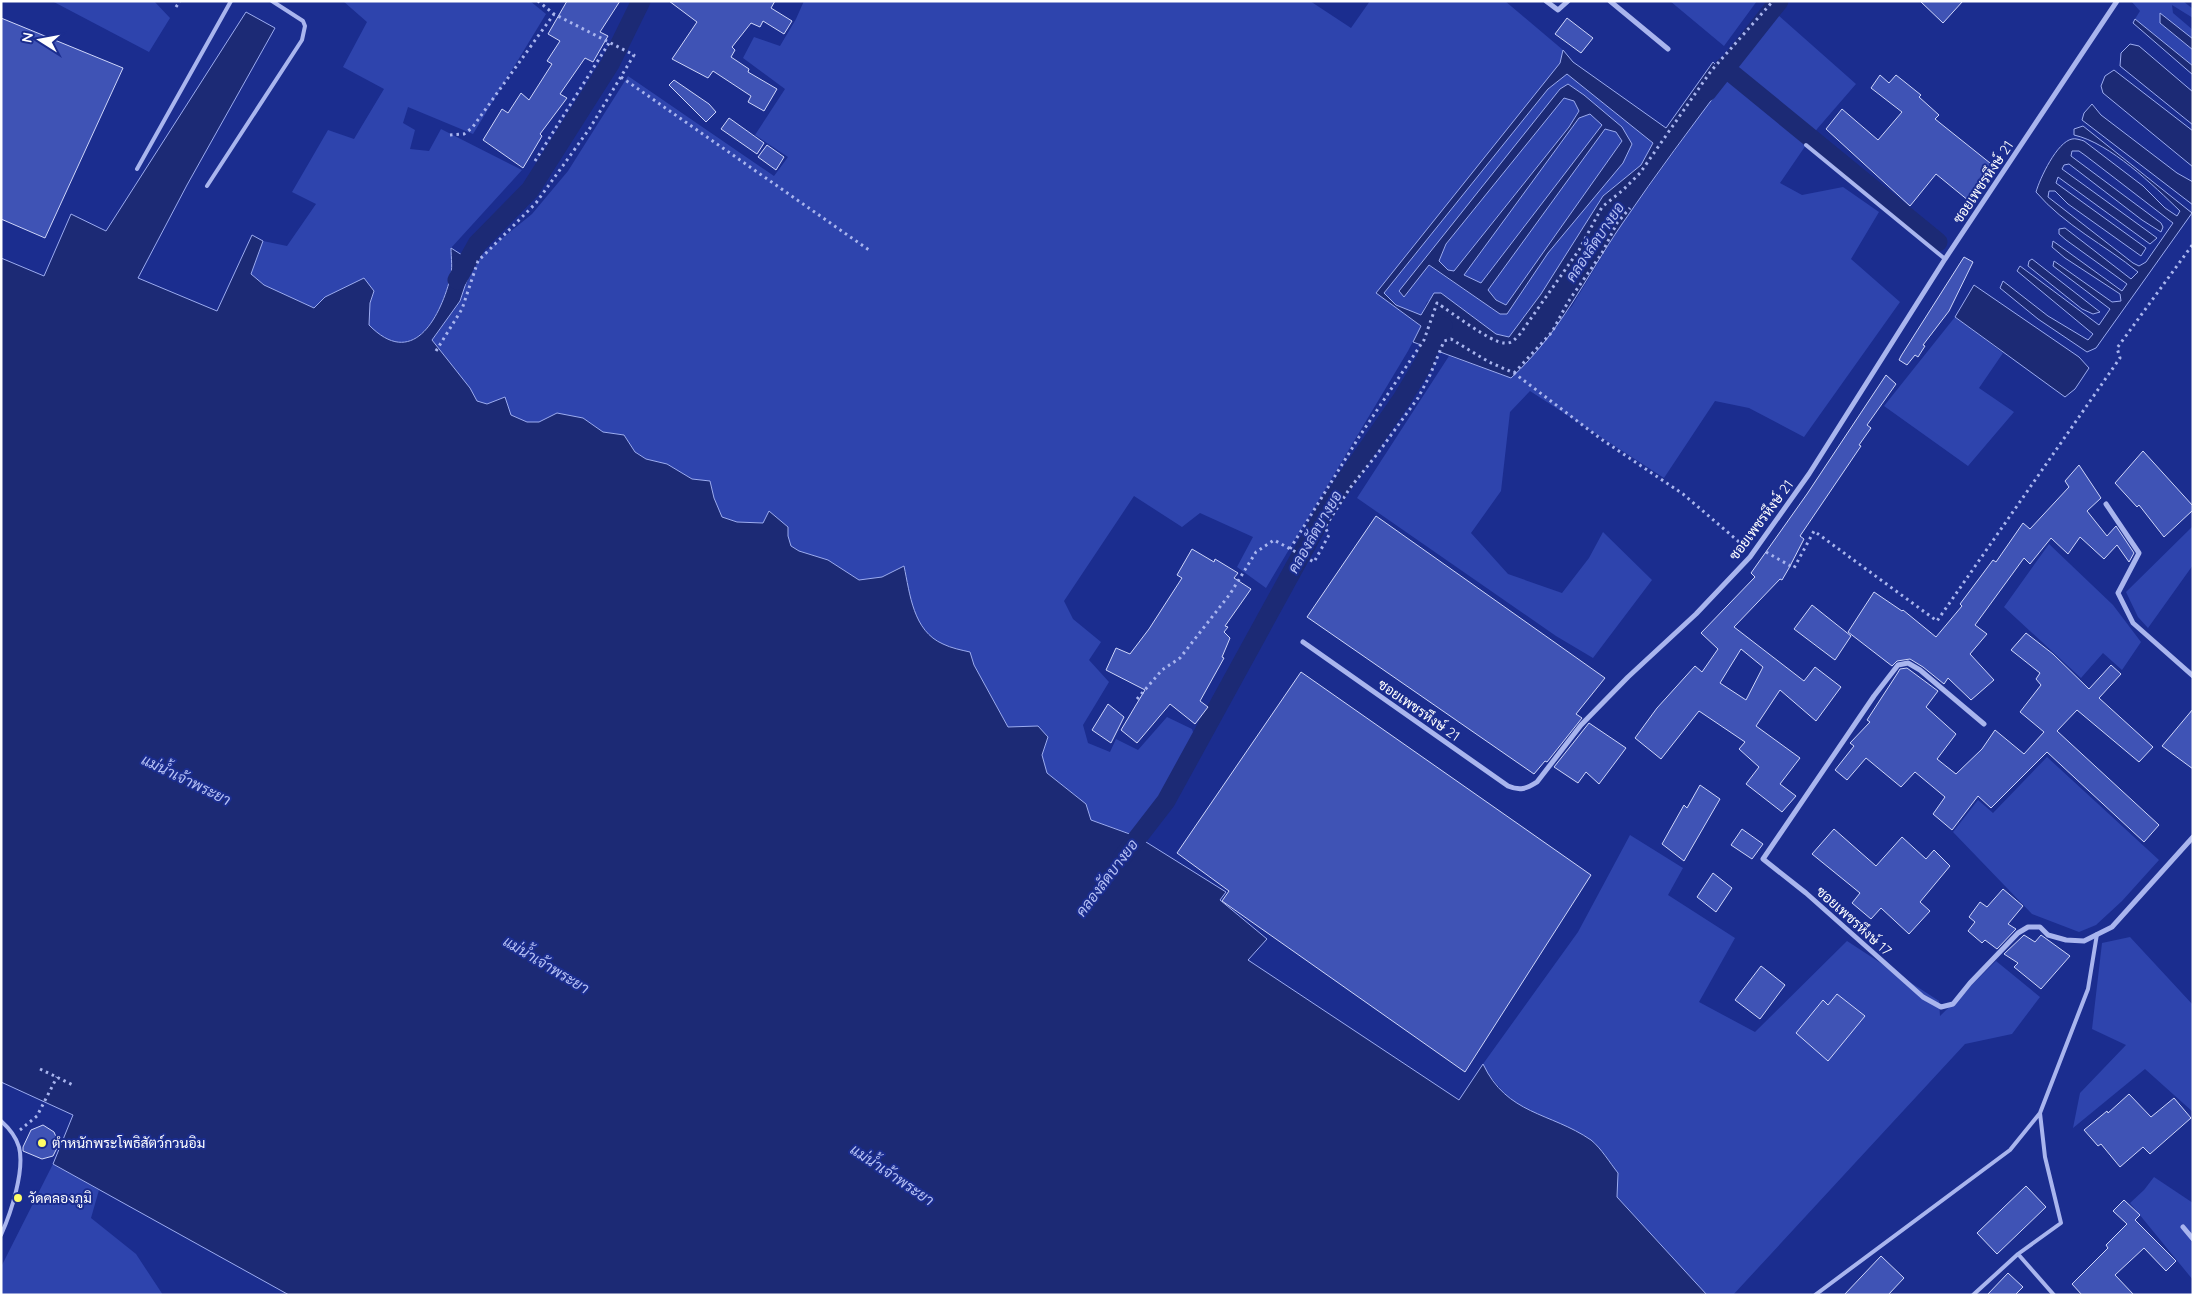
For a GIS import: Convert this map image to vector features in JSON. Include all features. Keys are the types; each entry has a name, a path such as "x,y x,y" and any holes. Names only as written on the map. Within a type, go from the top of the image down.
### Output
{"street":[{"path":"1546,1 1558,10 1568,1"},
{"path":"1610,1 1668,49"},
{"name":"ซอยเพชรหึงษ์ 21","path":"1303,642 1508,786 1517,790 1528,788 1537,782 1581,725 1628,677 1696,614 1752,554 1809,474 1945,259 2117,1"},
{"path":"2106,504 2139,553 2118,593 2133,623 2193,676"},
{"name":"ซอยเพชรหึงษ์ 17","path":"1984,724 1920,670 1908,663 1898,665 1874,696 1763,859 1806,893 1923,997 1941,1007 1953,1004 1970,983 2018,933 2028,927 2040,927 2048,935 2066,940 2084,941 2112,927 2193,837"},
{"path":"2183,1227 2193,1239"}],"lane":[{"path":"137,169 231,1"},
{"path":"207,186 302,40 305,26 303,21 272,1"},
{"path":"1806,146 1945,259"},
{"path":"1815,1295 2010,1150 2040,1113 2088,989 2097,934"},
{"path":"1973,1295 2018,1254 2061,1223 2045,1157 2040,1113"},
{"path":"1,1121 14,1136 19,1148 19,1170 10,1213 1,1235"},
{"path":"2018,1254 2054,1295"}],"path":[{"path":"176,7 180,1"},
{"path":"436,351 462,309 478,261 536,203 590,128 634,55 554,14 538,1"},
{"path":"1290,549 1359,437 1420,346 1437,303 1492,339 1503,344 1512,343 1579,250 1602,206 1623,190 1640,172 1711,72 1773,1"},
{"path":"450,135 464,134 472,128 554,14"},
{"path":"535,161 609,43"},
{"path":"621,77 870,250"},
{"path":"1514,373 1552,332 1568,302 1602,253 1617,224 1630,208"},
{"path":"1757,547 1794,568 1814,531 1937,621 2120,358 2117,348 2193,244"},
{"path":"1137,699 1162,670 1180,658 1230,594 1256,552 1274,540 1314,562 1329,535 1325,527 1350,488 1418,398 1430,375 1444,340 1451,338 1489,362 1514,373 1601,439 1683,494 1752,554"},
{"path":"40,1069 76,1086"},
{"path":"14,1136 36,1116 57,1077"}],"shaded area":[{"path":"52,1 154,1 170,18 149,52"},
{"path":"343,1 530,1 546,14 473,134 408,107 403,123 415,130 410,149 429,151 441,129 522,170 451,248 451,275 439,310 421,334 410,341 398,342 384,337 368,325 370,303 374,291 325,297 314,308 264,285 251,274 263,241 287,246 316,204 292,192 328,130 354,139 384,89 343,67 367,22"},
{"path":"804,1 1310,1 1351,28 1370,1 1505,1 1563,50 1561,63 1376,293 1421,326 1408,351 1266,588 1237,567 1253,537 1200,513 1182,527 1134,496 1064,601 1073,619 1101,642 1089,660 1109,682 1083,725 1088,743 1110,752 1116,739 1138,750 1167,717 1192,729 1195,738 1171,783 1131,834 1091,820 1086,804 1047,773 1041,755 1048,737 1022,728 1008,727 974,665 970,652 943,644 925,630 914,611 904,566 882,577 859,580 828,560 799,551 791,546 788,536 769,511 763,523 737,522 722,517 714,498 710,481 692,479 667,464 646,459 635,452 624,435 603,432 583,418 557,413 539,422 527,422 477,401 470,388 432,340 460,302 473,262 532,214 568,171 628,76 774,176 788,157 755,135 785,89 743,58 754,37 780,46"},
{"path":"1670,1 1757,1 1724,46"},
{"path":"2131,1 2183,1 2193,9 2193,18 2172,5 2173,13 2193,30 2193,39 2160,14 2160,23 2193,50 2193,66 2135,19 2140,11"},
{"path":"1778,15 1856,84 1817,129 1780,183 1802,195 1843,187 1879,212 1851,259 1900,302 1804,437 1749,408 1715,401 1664,478 1530,391 1510,412 1501,491 1471,533 1508,574 1562,593 1589,558 1603,532 1652,580 1593,658 1556,636 1357,498 1449,356 1511,378 1572,306 1621,225 1725,81"},
{"path":"1568,73 1653,143 1641,165 1603,196 1541,294 1509,337 1496,334 1441,293 1427,302 1421,315 1396,305 1384,293 1548,89","holes":["1568,84 1622,127 1623,163 1548,253 1507,314 1500,314 1428,265 1560,89"]},
{"path":"1564,98 1574,101 1579,111 1569,127 1454,271 1448,270 1439,261 1446,244"},
{"path":"1590,114 1603,124 1481,283 1464,275 1579,118"},
{"path":"1605,129 1616,132 1622,141 1506,305 1496,300 1488,290"},
{"path":"1955,317 2003,353 1979,388 2014,412 1968,466 1884,406"},
{"path":"2193,526 2193,565 2148,628 2138,617 2126,592"},
{"path":"2049,544 2113,605 2141,642 2122,670 2103,653 2081,678 2004,607"},
{"path":"2047,757 2159,860 2122,901 2096,925 2079,932 2032,914 1953,832 1978,800 1993,813"},
{"path":"1630,835 1683,868 1668,895 1735,938 1699,1002 1755,1032 1847,941 1939,1001 1940,1016 1996,961 2040,997 2012,1034 1965,1044 1733,1295 1707,1295 1617,1197 1618,1173 1563,1125 1530,1112 1508,1098 1486,1071 1483,1064 1578,932"},
{"path":"2130,937 2193,1005 2193,1112 2145,1069 2073,1128 2080,1093 2126,1045 2092,1029 2102,943"},
{"path":"53,1164 99,1190 91,1218 136,1254 163,1295 1,1295 1,1267"},
{"path":"2154,1177 2193,1203 2193,1280 2130,1203"}],"water":[{"name":"แม่น้ำเจ้าพระยา","path":"246,12 275,28 187,185 138,278 217,311 252,235 263,241 251,274 264,285 314,308 325,297 364,278 374,291 370,303 369,325 384,337 398,342 411,341 422,334 439,310 451,275 451,248 473,262 460,301 432,340 470,388 477,401 487,404 505,397 511,415 527,422 539,422 557,413 583,418 603,432 624,435 635,452 646,459 667,464 692,479 710,481 714,498 722,517 737,522 763,523 769,511 788,527 791,546 799,551 828,560 859,580 882,577 904,566 914,611 925,630 943,644 970,652 974,665 1008,727 1038,726 1048,737 1042,755 1047,773 1086,804 1091,820 1138,837 1226,892 1220,900 1267,939 1248,960 1459,1100 1483,1064 1493,1081 1517,1103 1576,1131 1595,1143 1618,1173 1617,1197 1707,1295 289,1295 53,1164 73,1115 1,1082 1,258 44,276 71,214 106,231"},
{"path":"2160,13 2193,39 2193,50 2160,23"},
{"path":"2135,19 2193,66 2193,75 2133,23"},
{"path":"2130,44 2139,46 2193,92 2193,125 2120,66 2121,53"},
{"path":"1563,50 1573,62 1666,128 1713,62 1728,78 1635,205 1558,323 1529,360 1511,378 1413,342 1421,326 1376,293 1560,63","holes":["1567,74 1653,143 1641,165 1603,196 1541,294 1509,337 1496,334 1441,293 1434,293 1421,315 1396,305 1384,293 1548,89"]},
{"path":"2114,70 2193,131 2193,167 2103,93 2101,86 2105,76"},
{"path":"1568,84 1622,127 1632,144 1623,163 1548,253 1507,314 1500,314 1429,265 1404,297 1399,291 1560,89","holes":["1564,98 1574,101 1579,111 1569,127 1454,271 1448,270 1439,261 1446,244","1590,114 1602,125 1481,283 1464,275 1579,118","1605,129 1616,132 1622,141 1506,305 1496,300 1488,290"]},
{"path":"2092,104 2101,115 2177,173 2193,182 2193,205 2082,120 2084,113"},
{"path":"2083,126 2192,213 2096,348 2087,352 2038,319 2000,288 2003,281 2048,316 2088,340 2093,334 2017,271 2020,266 2099,325 2110,309 2053,266 2054,261 2112,302 2121,301 2120,294 2065,258 2052,247 2053,241 2122,291 2127,284 2066,240 2059,234 2059,229 2065,228 2131,279 2138,272 2059,215 2036,192 2041,178 2055,153 2072,139 2084,141 2143,186 2165,208 2177,216 2180,211 2117,156 2088,140 2074,135 2074,129","holes":["2072,151 2079,151 2173,223 2146,262 2139,266 2048,197 2049,191 2055,191 2068,204 2141,256 2146,248 2056,183 2058,177 2150,244 2157,238 2062,169 2064,165 2069,164 2142,220 2161,232 2163,227 2161,223 2071,156"]},
{"path":"2032,259 2100,312 2093,314 2082,309 2028,266 2029,261"},
{"path":"1974,285 2079,357 2089,368 2075,389 2065,397 1955,317"}],"building":[{"path":"567,1 620,1 600,32 608,36 593,62 585,58 560,94 567,98 540,134 542,136 523,168 483,140 502,109 508,113 521,93 529,100 552,64 547,61 560,41 548,34"},
{"path":"669,1 775,1 771,8 792,21 784,34 763,21 760,27 751,23 732,47 735,50 731,57 749,69 748,72 777,89 764,111 748,102 751,96 713,71 708,78 672,59 697,22"},
{"path":"1920,1 1963,1 1943,23"},
{"path":"1,18 123,68 45,238 1,219"},
{"path":"1567,18 1593,38 1581,53 1555,34"},
{"path":"1880,75 1889,83 1896,75 1921,95 1919,97 1939,115 1935,119 1995,167 1969,201 1936,174 1910,206 1826,129 1842,109 1878,140 1902,112 1871,88"},
{"path":"674,80 709,104 716,112 706,122 669,85"},
{"path":"729,118 764,143 757,154 721,129"},
{"path":"767,145 784,157 776,170 758,157"},
{"path":"1964,257 1973,262 1949,311 1923,345 1925,346 1918,357 1915,355 1907,365 1899,360 1901,356"},
{"path":"1886,375 1896,384 1867,425 1871,428 1859,445 1861,446 1800,536 1804,539 1782,580 1780,579 1734,627 1804,681 1815,667 1841,687 1816,721 1780,690 1756,726 1800,758 1780,784 1796,796 1782,812 1746,784 1759,767 1739,749 1745,742 1699,711 1661,759 1635,738 1657,708 1695,666 1702,672 1718,649 1701,633 1755,577 1751,573 1807,494","holes":["1741,649 1763,667 1746,700 1720,683"]},
{"path":"2143,451 2193,506 2193,510 2164,537 2139,505 2137,507 2115,483"},
{"path":"2079,465 2101,498 2087,511 2107,536 2116,526 2134,553 2129,562 2117,545 2104,559 2080,537 2068,554 2051,538 2030,564 2024,558 1975,625 1987,634 1970,654 1994,680 1971,700 1948,678 1944,684 1910,659 1897,661 1892,666 1848,632 1874,592 1903,610 1936,637 1962,606 1960,604 1993,560 1996,562 2023,523 2030,529 2069,487 2065,481"},
{"path":"1376,516 1605,678 1576,714 1582,718 1547,762 1545,761 1534,774 1307,617"},
{"path":"1192,549 1214,562 1215,559 1238,573 1234,578 1251,589 1225,626 1228,627 1224,632 1230,638 1222,657 1224,658 1200,701 1208,707 1195,724 1170,704 1137,743 1121,730 1145,690 1106,670 1116,648 1130,654 1149,629 1182,578 1177,575"},
{"path":"1812,605 1851,636 1835,660 1794,629"},
{"path":"2026,633 2053,654 2089,689 2111,665 2121,674 2099,698 2153,747 2139,762 2077,710 2057,731 2159,825 2144,842 2047,752 1991,808 1978,796 1952,830 1933,814 1945,797 1915,772 1901,787 1866,758 1847,780 1835,770 1854,746 1850,743 1870,722 1867,720 1900,669 1907,668 1938,691 1926,707 1956,734 1937,759 1956,774 1982,749 1995,730 2024,754 2044,732 2020,712 2041,685 2036,679 2040,673 2011,650"},
{"path":"1301,672 1591,875 1465,1072 1222,901 1229,891 1177,853"},
{"path":"1108,704 1124,717 1111,743 1092,730"},
{"path":"2193,709 2193,769 2162,746"},
{"path":"1589,723 1626,748 1599,784 1586,772 1578,783 1554,767"},
{"path":"1700,785 1720,799 1684,861 1662,844 1684,805 1687,808"},
{"path":"1742,829 1763,844 1752,859 1731,845"},
{"path":"1834,829 1876,866 1902,837 1926,859 1934,850 1950,866 1920,902 1930,911 1909,934 1881,908 1871,919 1852,903 1860,893 1812,854"},
{"path":"1713,873 1732,888 1716,912 1697,897"},
{"path":"2003,889 2023,906 2008,924 2016,929 1997,949 1985,940 1982,943 1968,931 1975,922 1969,917 1980,902 1987,907"},
{"path":"2024,935 2035,942 2041,935 2070,956 2041,989 2014,967 2018,963 2004,954"},
{"path":"1761,966 1785,985 1760,1019 1735,1000"},
{"path":"1837,994 1865,1016 1828,1061 1796,1033 1823,1000 1828,1005"},
{"path":"2129,1094 2151,1117 2174,1098 2191,1118 2150,1154 2143,1147 2120,1167 2101,1144 2098,1146 2084,1130 2107,1111 2108,1113"},
{"name":"ตำหนักพระโพธิสัตว์กวนอิม","path":"43,1125 54,1132 59,1144 53,1156 42,1159 23,1151 23,1147 31,1130"},
{"path":"2026,1186 2046,1207 1997,1254 1977,1233"},
{"path":"2124,1200 2140,1215 2135,1220 2176,1261 2166,1271 2144,1248 2115,1275 2134,1295 2082,1295 2072,1284 2108,1248 2106,1245 2127,1224 2113,1211"},
{"path":"1881,1256 1904,1278 1888,1295 1844,1295"},
{"path":"2008,1273 2023,1287 2015,1295 1987,1295"}],"waterway":[{"path":"457,280 477,244 530,190 610,64 641,1"},
{"name":"คลองลัดบางยอ","path":"1707,92 1779,1"},
{"path":"1724,67 1938,242"},
{"name":"คลองลัดบางยอ","path":"1122,858 1166,801 1328,506 1402,399 1425,361 1435,333 1443,326"}],"place":[{"name":"ตำหนักพระโพธิสัตว์กวนอิม","path":"42,1143"},
{"name":"วัดคลองภูมิ","path":"18,1198"}]}
